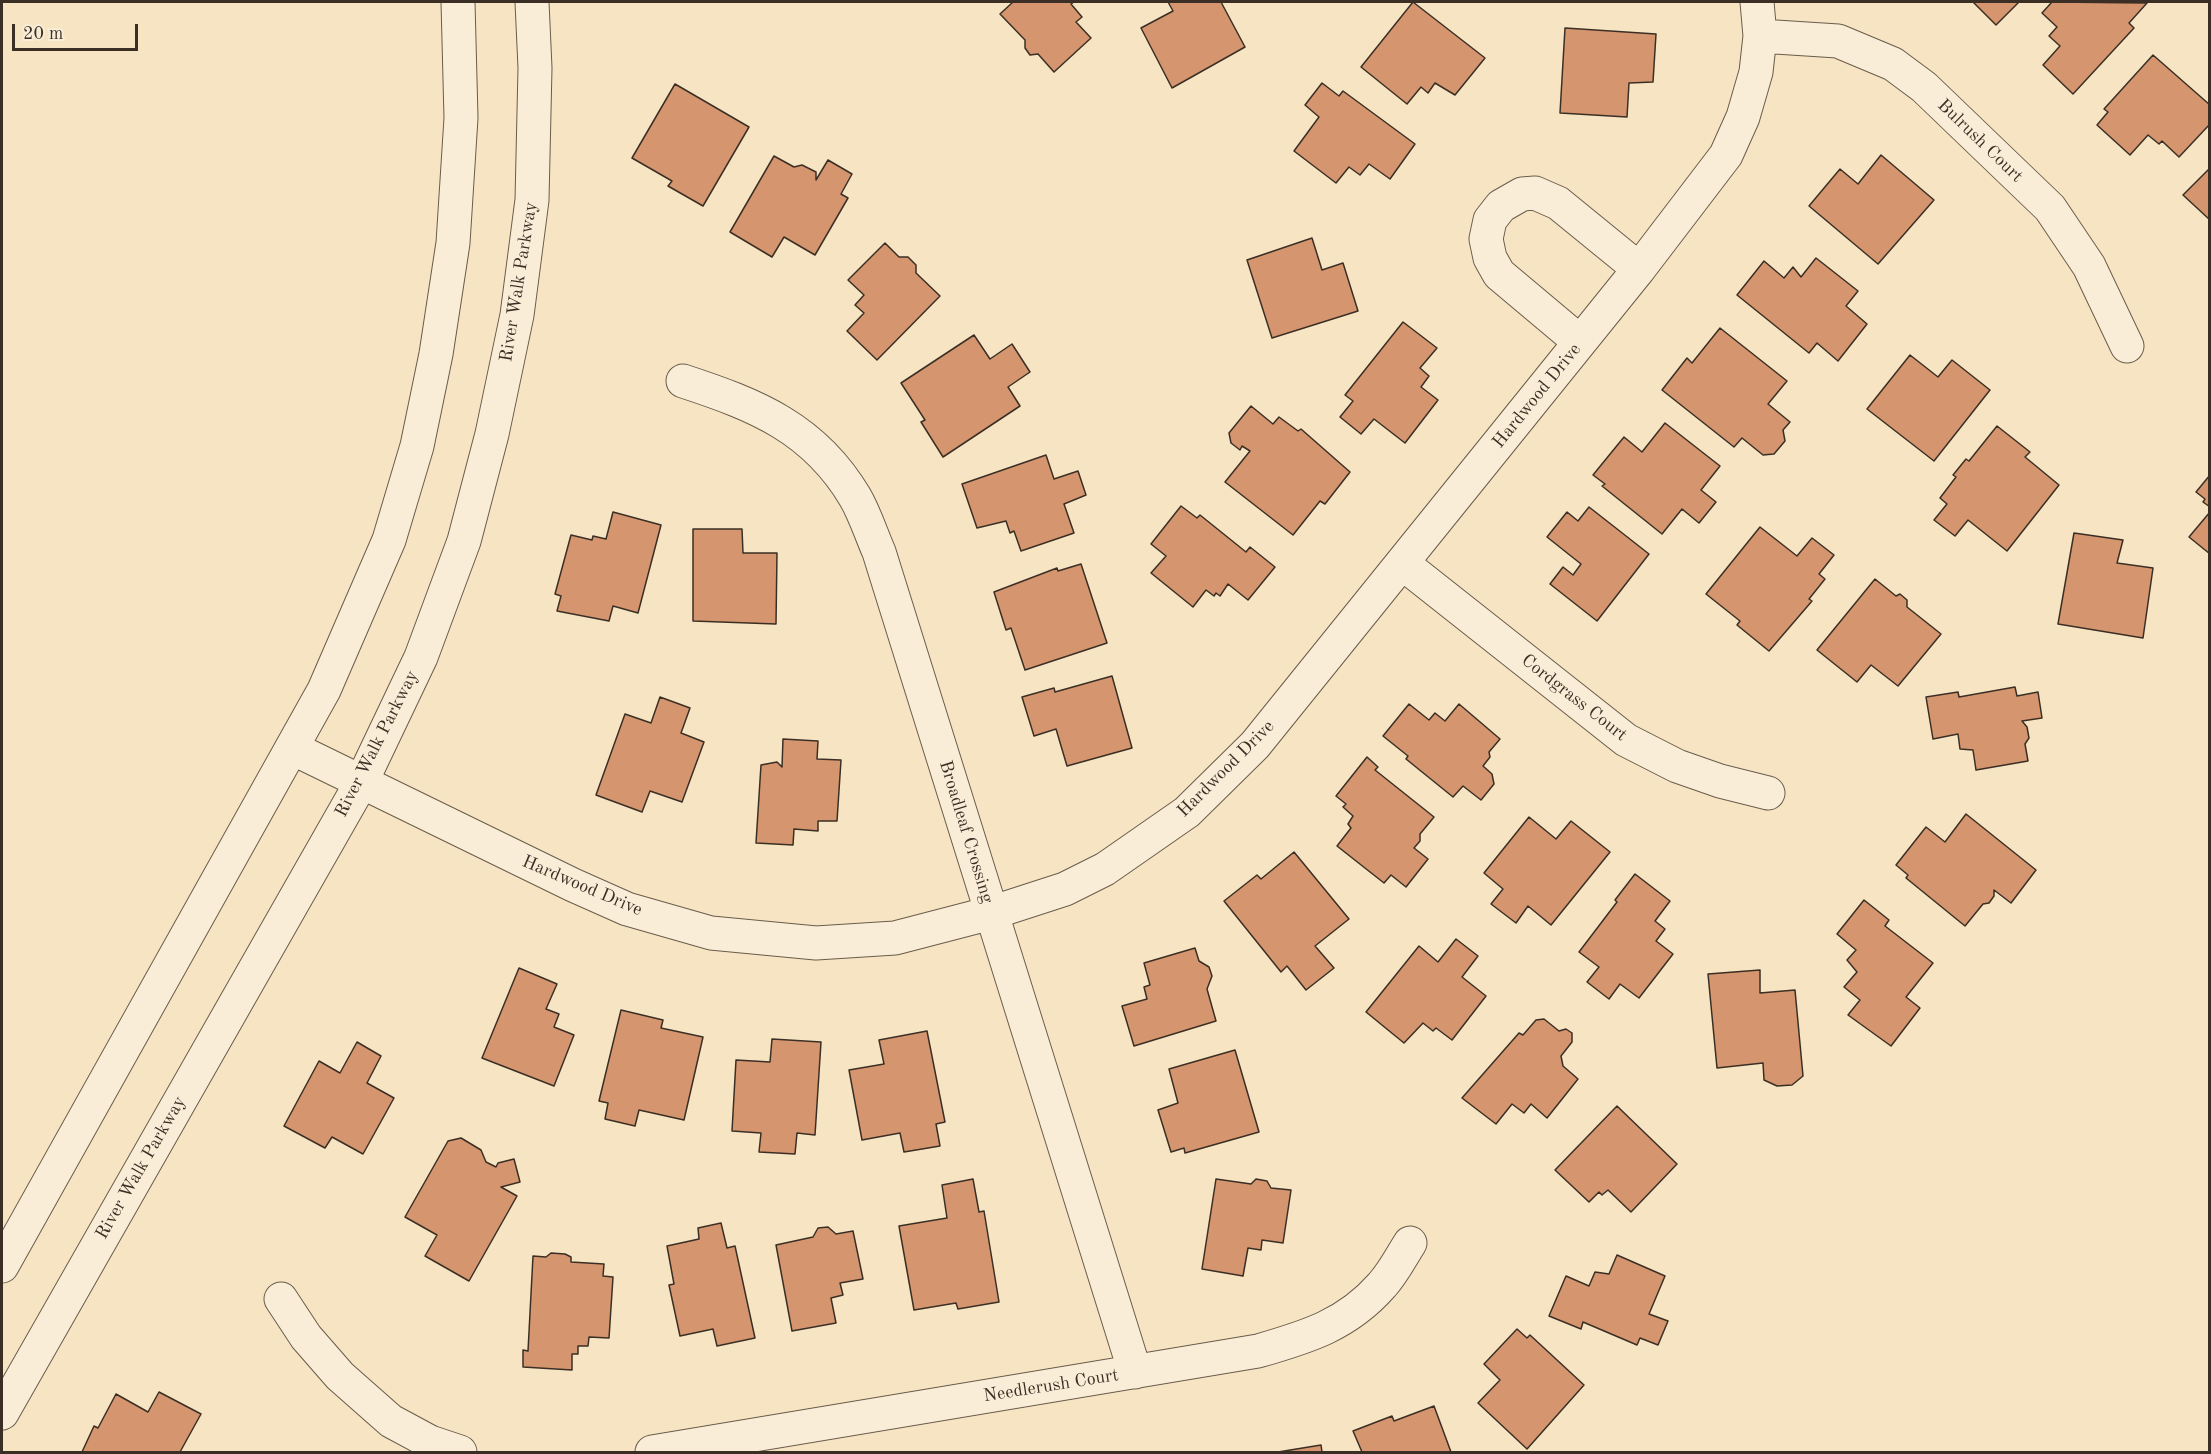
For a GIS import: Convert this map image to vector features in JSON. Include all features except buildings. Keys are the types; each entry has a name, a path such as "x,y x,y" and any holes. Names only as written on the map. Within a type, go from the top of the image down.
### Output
{"street":[{"path":"2,1266 324,690 389,540 417,446 436,354 453,243 461,118 458,2"},
{"name":"River Walk Parkway","path":"2,1413 361,783 421,657 464,541 492,434 517,315 532,200 535,68 532,2"},
{"name":"Hardwood Drive","path":"292,748 627,909 711,933 816,943 895,938 991,913 1065,889 1105,869 1187,812 1255,746 1639,269 1726,155 1743,117 1756,72 1760,36 1757,2"},
{"name":"Bulrush Court","path":"1760,36 1838,41 1893,64 1924,87 2050,208 2089,266 2127,346"},
{"path":"1580,342 1498,274 1490,258 1486,239 1490,220 1495,213 1501,206 1522,194 1535,193 1558,202 1639,269"},
{"name":"Broadleaf Crossing","path":"683,381 747,402 792,427 829,459 855,498 879,552 1135,1372"},
{"name":"Cordgrass Court","path":"1402,563 1626,740 1677,766 1768,794"},
{"name":"Needlerush Court","path":"652,1452 1258,1351 1308,1337 1348,1317 1383,1285 1410,1243"},
{"path":"281,1299 306,1337 340,1376 391,1421 430,1442 459,1452"}]}
